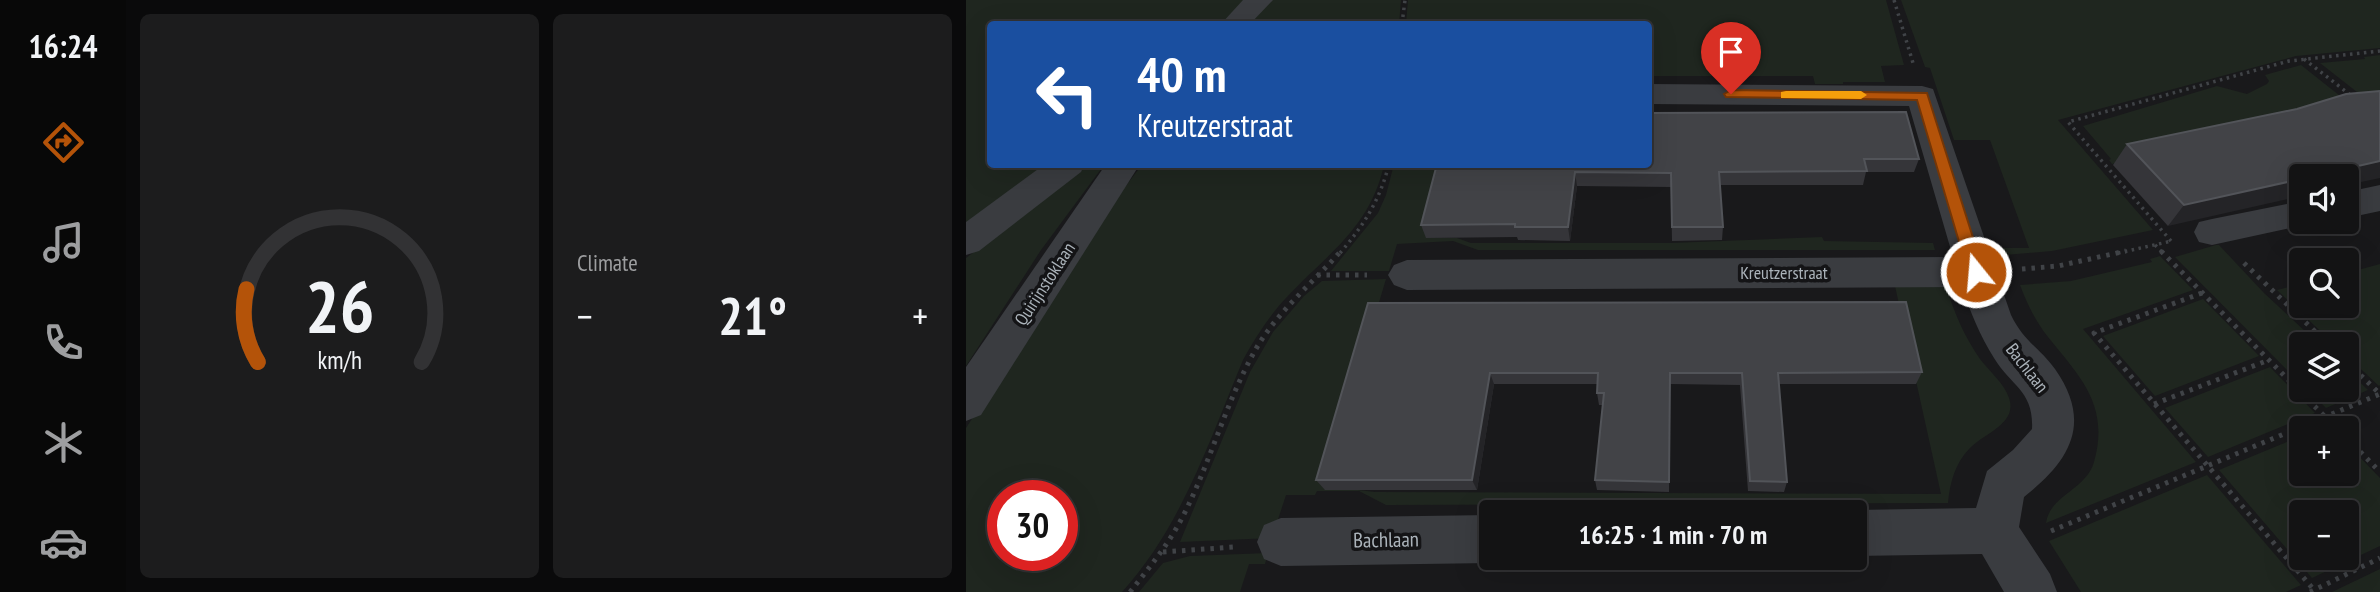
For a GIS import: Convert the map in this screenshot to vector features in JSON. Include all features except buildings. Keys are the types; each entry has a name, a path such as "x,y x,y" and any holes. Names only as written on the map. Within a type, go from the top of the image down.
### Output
{"street":[{"path":"1238,21 1259,0"},
{"path":"1652,94 1922,96 1976,272"},
{"path":"966,242 1064,168"},
{"name":"Quirijnstoklaan","path":"966,402 1121,168"},
{"path":"2359,202 2380,198"},
{"path":"2212,232 2289,216"},
{"name":"Kreutzerstraat","path":"1407,275 1976,272"},
{"name":"Bachlaan","path":"1976,272 1994,323 2014,355 2039,380 2054,405 2053,430 2040,458 2003,486 2001,540"},
{"path":"1867,534 2001,540 2032,592"},
{"name":"Bachlaan","path":"1281,542 1479,539"}],"path":[{"path":"1402,21 1405,0"},
{"path":"1894,0 1922,96"},
{"path":"2171,241 2068,122 2304,59 2380,51"},
{"path":"2304,59 2358,102"},
{"path":"1130,592 1162,552 1183,517 1246,368 1282,311 1367,220 1378,201 1388,168"},
{"path":"1976,272 2058,266 2212,232 2316,332"},
{"path":"2155,245 2324,416"},
{"path":"1316,275 1407,275"},
{"path":"2202,293 2094,333 2312,591 2380,558"},
{"path":"2154,404 2269,360"},
{"path":"2327,416 2380,394 2359,374"},
{"path":"2001,540 2207,466 2289,432"},
{"path":"2359,450 2380,472"},
{"path":"1162,552 1281,542"}],"shaded area":[{"path":"966,0 1401,0 1399,21 987,21 987,168 1048,168 966,229"},
{"path":"1408,0 1886,0 1904,65 1881,66 1885,82 1843,84 1815,84 1813,76 1652,76 1652,21 1406,21"},
{"path":"1901,0 2380,0 2380,48 2296,56 2058,120 2153,230 2052,251 1993,256 1990,247 1992,244 1995,248 2029,248 1990,140 1954,140 1930,68 1925,67"},
{"path":"2380,55 2380,110 2320,63 2365,59 2364,57"},
{"path":"2301,65 2354,107 2112,164 2109,160 2111,159 2083,126 2217,86 2247,94 2267,84 2269,81 2265,75"},
{"path":"1085,168 1102,168 1041,250 966,366 966,258"},
{"path":"1140,168 1383,168 1369,206 1358,223 1280,305 1252,344 1178,511 1143,566 1122,592 966,592 966,428 1106,211"},
{"path":"1393,168 1444,168 1427,238 1457,238 1471,243 1671,243 1822,237 1824,241 1933,243 1935,250 1478,250 1453,241 1397,244 1389,271 1331,271 1378,213"},
{"path":"2219,245 2289,318 2306,332 2289,332 2289,372 2175,257"},
{"path":"2160,256 2193,290 2083,329 2196,462 2046,523 2054,506 2090,472 2098,442 2098,424 2089,393 2040,325 2020,285 2071,281 2152,262 2150,259"},
{"path":"2380,264 2379,386 2359,367 2359,332 2321,332 2307,318 2359,318 2359,270"},
{"path":"1386,279 1324,486 1375,492 1941,494 1895,286 1946,286 1964,333 1980,359 2004,387 2009,398 2009,415 1998,427 1975,443 1960,461 1952,481 1948,503 1867,503 1867,500 1479,500 1479,505 1386,505 1359,491 1317,491 1315,495 1286,495 1272,538 1180,542 1250,372 1273,332 1304,296 1322,281"},
{"path":"2289,287 2289,301 2277,290"},
{"path":"2203,299 2259,356 2155,396 2103,336"},
{"path":"2270,367 2289,386 2289,402 2304,402 2315,413 2308,416 2289,416 2289,424 2208,457 2165,408"},
{"path":"2359,381 2368,390 2359,394"},
{"path":"2320,402 2340,402 2326,408"},
{"path":"2289,441 2289,486 2359,486 2359,456 2380,478 2380,546 2359,556 2359,500 2289,500 2289,551 2219,470"},
{"path":"2207,475 2301,585 2286,592 2081,592 2049,541"},
{"path":"1268,553 1265,564 1249,564 1240,592 1139,592 1163,563 1190,556"},
{"path":"2380,569 2380,592 2332,592"},
{"path":"2305,570 2329,570 2312,578"}],"slow traffic":[{"path":"1786,95 1861,95"}],"route":[{"path":"1731,94 1922,96 1976,272"}]}
